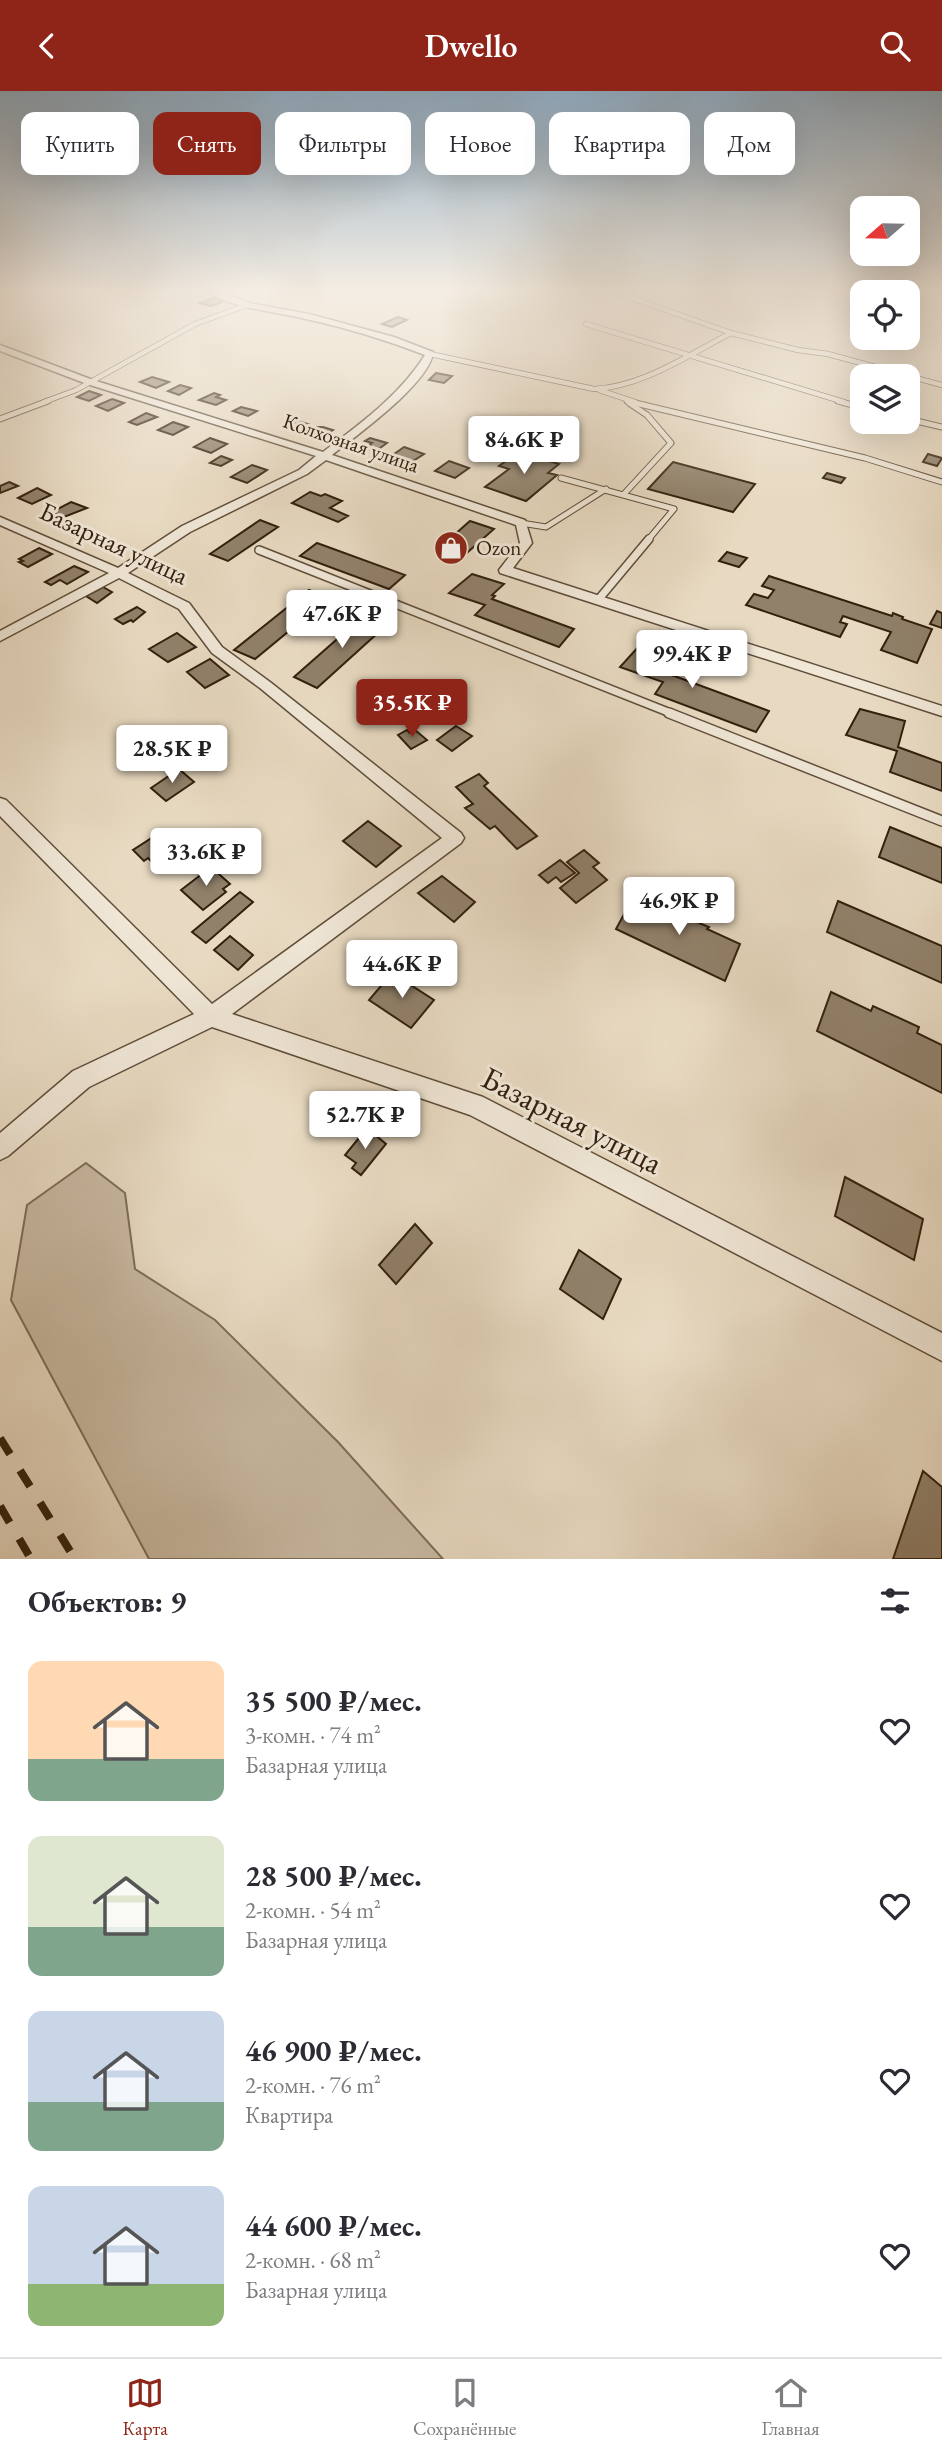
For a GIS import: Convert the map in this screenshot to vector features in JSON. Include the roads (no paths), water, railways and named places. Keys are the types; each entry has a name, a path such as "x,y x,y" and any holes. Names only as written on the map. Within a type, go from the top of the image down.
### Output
{"street":[{"name":"Колхозная улица","path":"33,361 90,382 326,456 521,523"},
{"path":"0,637 119,573 186,529 303,472 382,411 416,376 426,361"},
{"name":"Базарная улица","path":"0,521 119,573 184,606 217,650 265,685 455,838 211,1017"},
{"path":"521,523 526,543 505,570 942,711"},
{"path":"0,805 211,1017 81,1080 0,1148"},
{"name":"Базарная улица","path":"211,1017 475,1105 942,1346"}],"lane":[{"path":"0,419 76,390 129,361"},
{"path":"460,361 594,389 625,400 840,452 942,482"},
{"path":"594,389 615,388 675,361"},
{"path":"700,361 850,404"},
{"path":"852,361 942,385"},
{"path":"624,494 671,443 647,415 625,400"},
{"path":"920,422 942,427"},
{"path":"561,478 674,509 598,600"},
{"path":"521,523 546,527 606,489"},
{"path":"259,550 942,821"}],"railway":[{"path":"0,1438 75,1559"},
{"path":"0,1506 31,1559"}],"place":[{"name":"Ozon","path":"451,548"}]}
